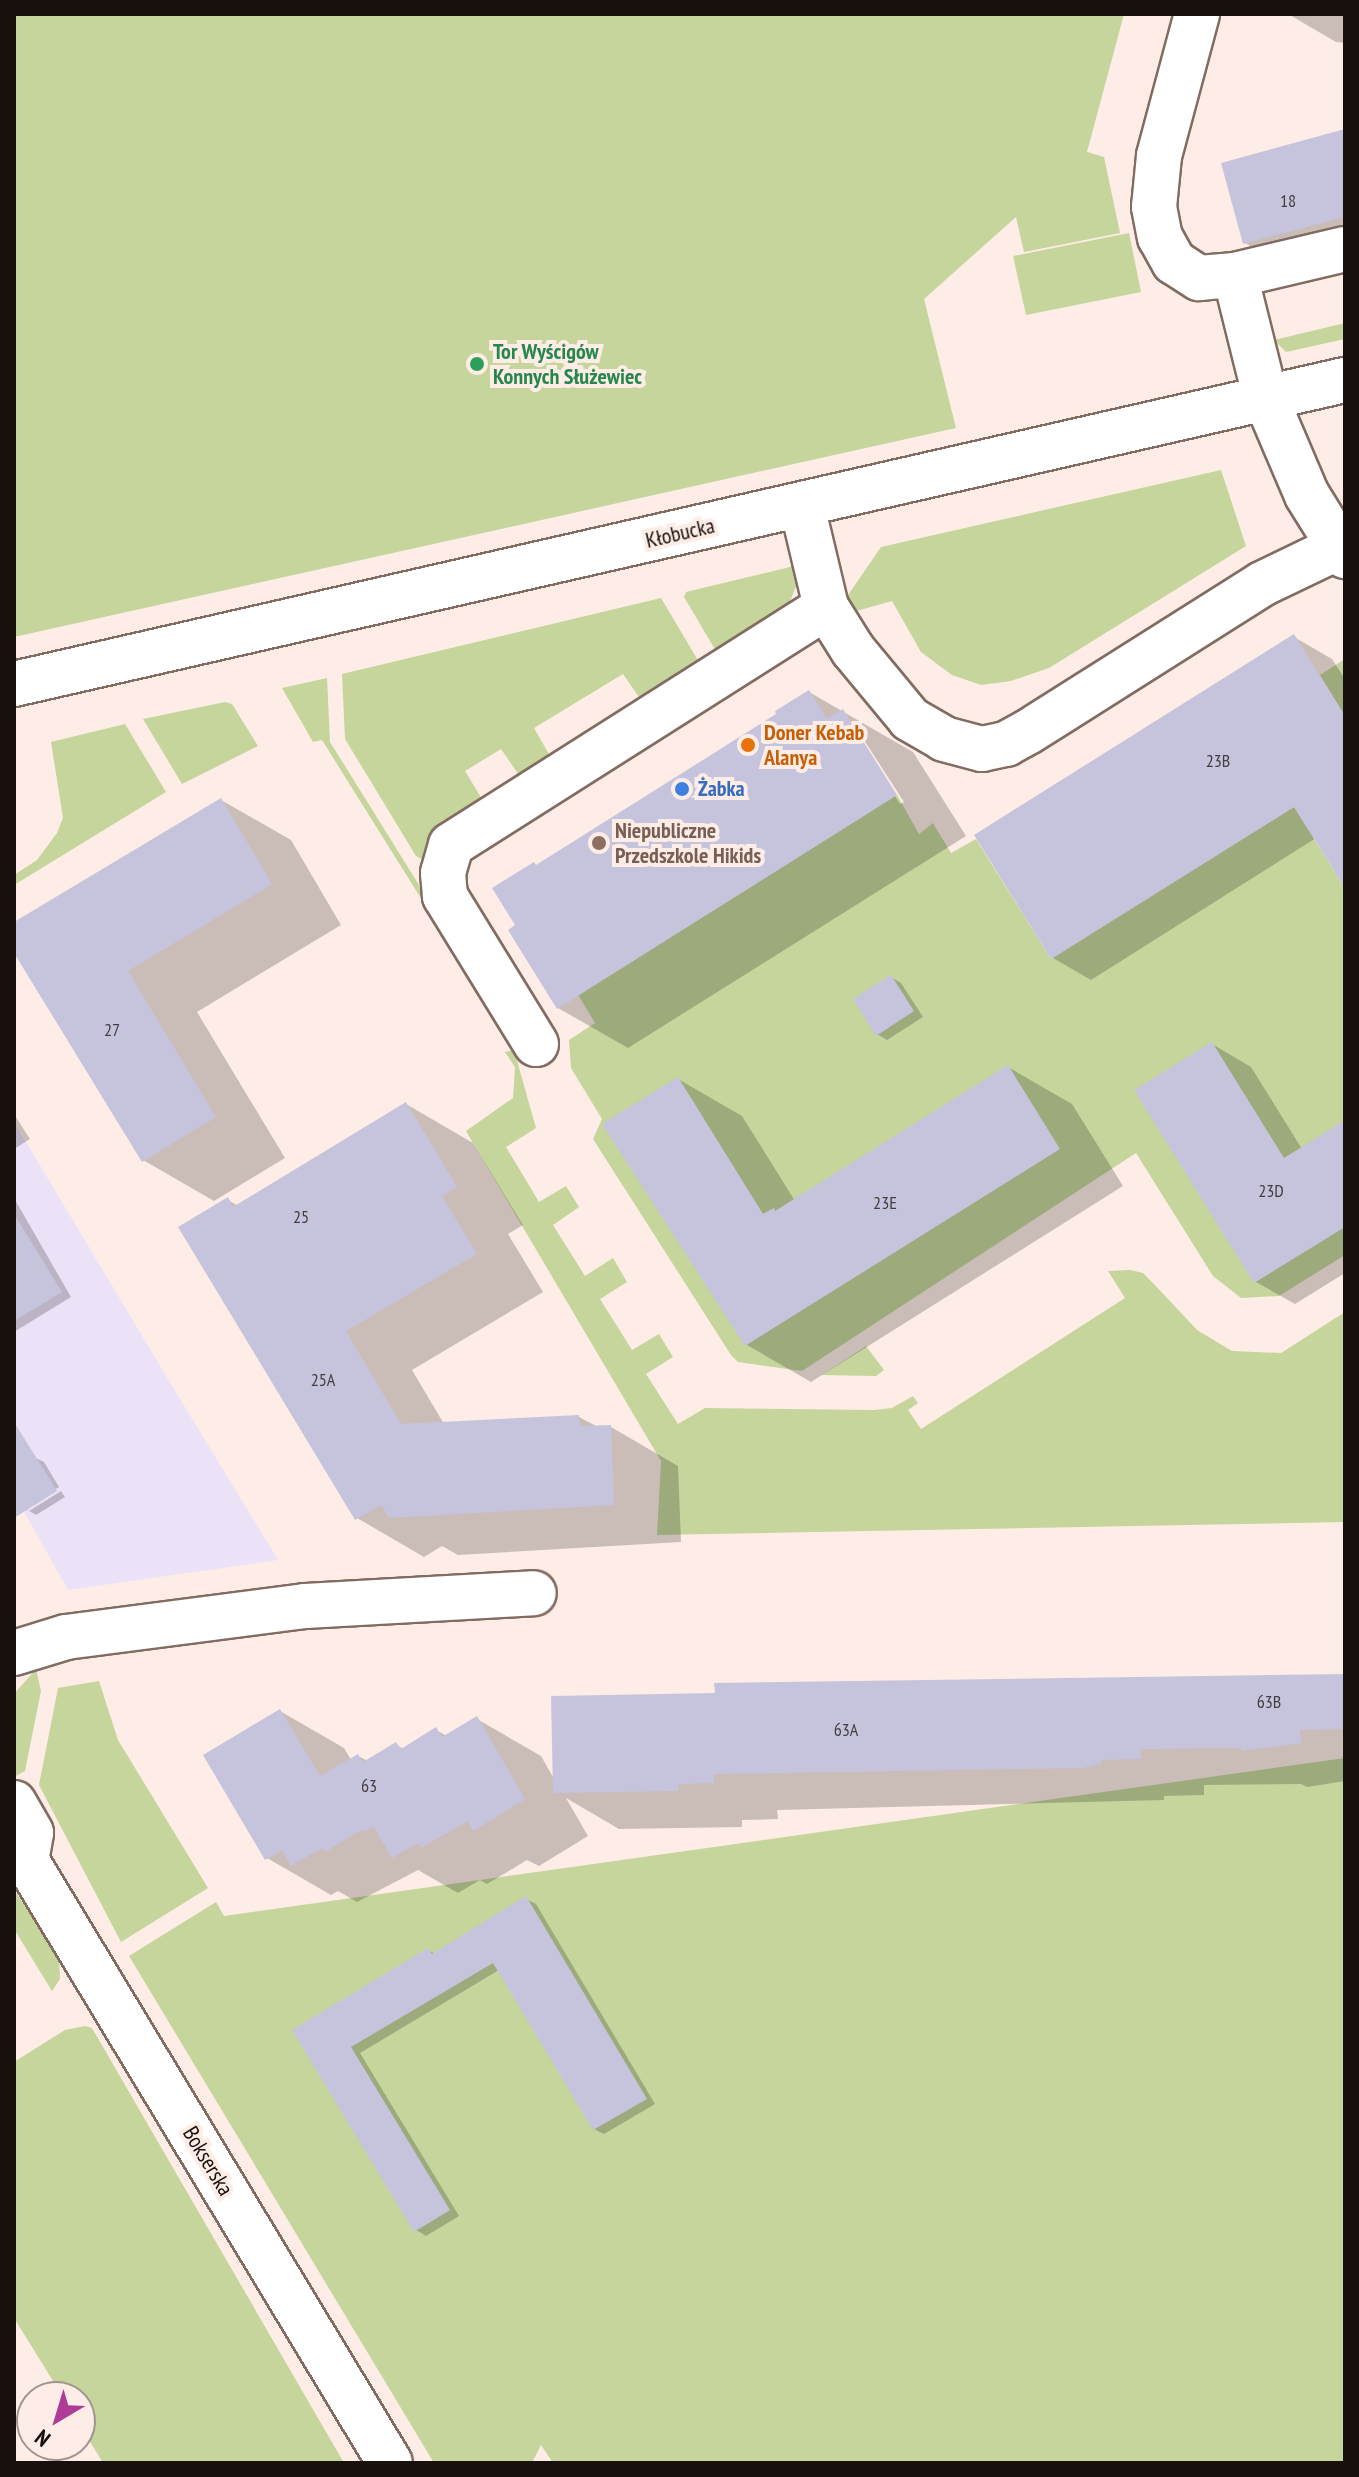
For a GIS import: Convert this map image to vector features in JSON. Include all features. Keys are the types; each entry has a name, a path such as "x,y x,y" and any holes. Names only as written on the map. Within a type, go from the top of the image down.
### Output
{"street":[{"path":"1197,14 1159,156 1154,207 1160,237 1174,262 1199,278 1235,275 1345,249"},
{"path":"802,506 826,607 853,650 910,719 944,739 982,749 1006,744 1262,584 1342,551 1307,495 1266,399 1235,275"},
{"name":"Kłobucka","path":"14,684 1345,380"},
{"path":"536,1044 445,896 443,873 451,845 826,607"},
{"path":"14,1653 66,1637 305,1606 534,1593"},
{"name":"Bokserska","path":"14,1803 31,1833 20,1856 390,2463"}],"shaded area":[{"path":"14,1122 278,1560 68,1590 14,1494"}],"green space":[{"name":"Tor Wyścigów Konnych Służewiec","path":"14,14 1124,14 1087,152 1104,157 1120,233 1024,252 1016,217 924,299 956,428 14,637"},
{"path":"1129,233 1141,292 1026,315 1013,256"},
{"path":"1345,323 1345,339 1286,352 1274,340"},
{"path":"1221,470 1246,546 1049,668 1011,681 981,685 952,675 921,652 892,601 853,612 846,598 881,547"},
{"path":"794,566 798,581 789,604 716,651 684,597 686,592"},
{"path":"661,598 699,662 641,700 623,674 534,728 550,756 519,775 501,749 465,771 482,799 437,830 428,842 423,860 416,856 345,739 342,674"},
{"path":"1345,659 1345,716 1320,675"},
{"path":"327,678 330,742 424,893 427,908 322,740 313,742 282,688"},
{"path":"225,702 232,704 258,746 182,784 143,719"},
{"path":"125,724 166,792 14,885 14,875 37,860 57,833 63,818 51,742"},
{"path":"897,795 919,834 933,823 951,853 976,839 1051,959 1294,807 1345,888 1345,1255 1279,1296 1241,1298 1213,1276 1136,1153 802,1371 738,1362 731,1355 593,1139 602,1119 571,1068 569,1040 595,1023 574,988 714,910"},
{"path":"514,1050 536,1128 506,1147 539,1202 566,1186 579,1207 553,1225 585,1276 613,1258 627,1282 600,1299 632,1350 659,1334 673,1357 646,1374 678,1424 705,1408 874,1410 892,1408 913,1396 918,1403 908,1410 921,1429 1125,1298 1108,1271 1130,1270 1143,1273 1197,1330 1232,1351 1281,1353 1345,1312 1345,1522 657,1535 661,1461 466,1131 513,1098 515,1067 505,1052"},
{"path":"866,1346 884,1370 876,1376 822,1375"},
{"path":"36,1669 41,1691 25,1771 14,1777 14,1694"},
{"path":"99,1681 118,1740 208,1888 121,1942 39,1785 58,1688"},
{"path":"1345,1758 1345,2463 553,2463 541,2445 532,2463 434,2463 129,1956 216,1902 224,1916"},
{"path":"14,1890 59,1956 60,1979 52,1991 14,1929"},
{"path":"85,2026 92,2028 344,2463 103,2463 96,2451 96,2381 53,2381 14,2318 14,2062 65,2030"}],"building":[{"path":"1345,129 1345,217 1243,244 1221,163"},
{"path":"1294,634 1345,716 1345,888 1294,807 1051,959 974,835"},
{"path":"809,690 827,719 843,709 897,795 557,1009 508,930 515,925 492,888 534,862 536,865"},
{"path":"221,798 272,884 128,971 216,1117 142,1162 14,953 14,922"},
{"path":"891,975 914,1011 876,1036 853,999"},
{"path":"1212,1042 1284,1158 1345,1120 1345,1227 1254,1283 1134,1090"},
{"path":"1008,1065 1060,1149 745,1346 602,1124 678,1077 763,1214 774,1208 775,1211"},
{"path":"406,1102 457,1187 442,1196 477,1254 346,1331 401,1424 579,1415 580,1426 611,1425 614,1505 389,1518 381,1505 355,1520 178,1227 228,1197 233,1207"},
{"path":"14,1214 62,1292 14,1321"},
{"path":"14,1422 57,1491 14,1518"},
{"path":"1345,1674 1345,1729 1300,1730 1301,1743 1241,1751 1241,1748 1140,1749 1141,1759 1101,1760 1101,1764 1082,1768 714,1774 714,1783 679,1784 678,1791 553,1793 551,1696 715,1693 714,1683"},
{"path":"280,1709 320,1776 358,1754 363,1762 396,1742 401,1749 436,1727 442,1737 477,1716 525,1799 473,1831 468,1821 421,1848 418,1843 392,1858 374,1827 364,1832 363,1829 325,1852 323,1847 291,1866 282,1850 265,1860 203,1755"},
{"path":"526,1896 647,2099 593,2130 493,1963 351,2047 450,2210 414,2232 292,2030 428,1948 432,1954"}],"place":[{"name":"Tor Wyścigów Konnych Służewiec","path":"477,364"},
{"name":"Doner Kebab Alanya","path":"748,745"},
{"name":"Żabka","path":"682,789"},
{"name":"Niepubliczne Przedszkole Hikids","path":"599,843"}]}
